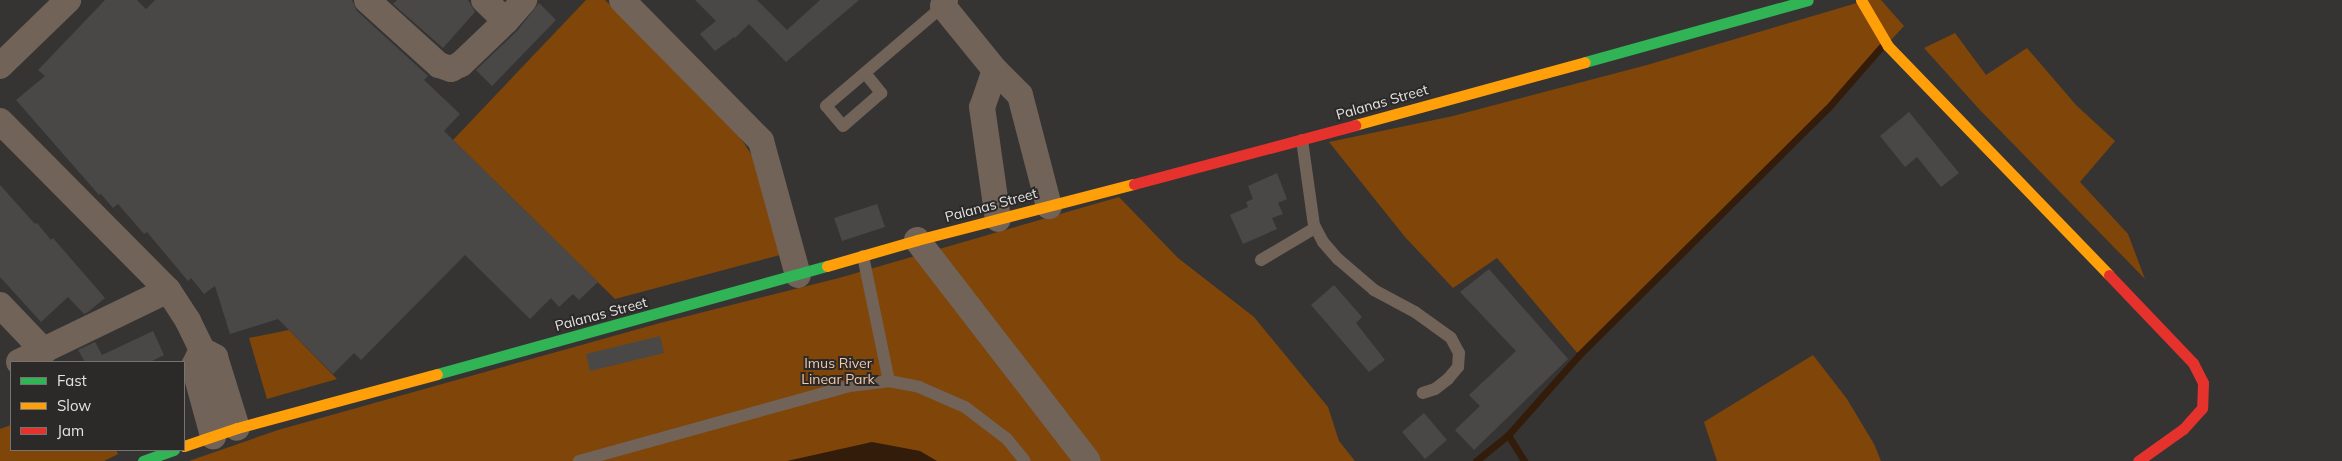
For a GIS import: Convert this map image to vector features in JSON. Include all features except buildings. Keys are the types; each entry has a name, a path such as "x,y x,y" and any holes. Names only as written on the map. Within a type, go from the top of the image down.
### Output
{"main road":[{"name":"Palanas Street","path":"185,446 237,428 798,275 917,240 1302,140 1808,0"},
{"path":"1861,0 1876,29 1888,46 2193,363 2203,383 2202,408 2183,429 2138,461"},
{"path":"143,461 171,451"}],"street":[{"path":"368,0 439,64 451,69 461,64 506,22 524,0"},
{"path":"484,0 506,22"},
{"path":"622,0 761,141 798,275"},
{"path":"0,66 57,3"},
{"path":"944,3 995,70 1020,95 1049,206"},
{"path":"995,70 982,107 998,219"},
{"path":"0,121 168,290 188,321 202,350 215,357 237,428"},
{"path":"917,240 1088,461"},
{"path":"21,361 168,290"},
{"path":"0,304 44,351"},
{"path":"202,350 194,366 213,436"}],"lane":[{"path":"865,74 944,3"},
{"path":"1302,140 1308,197 1315,228 1323,242 1338,259 1374,290 1415,312 1451,338 1460,353 1458,367 1435,389 1423,393"},
{"path":"1261,260 1315,228"},
{"path":"863,256 888,381"},
{"path":"579,461 842,388 888,381 919,387 965,407 1007,439 1025,461"}],"green space":[{"path":"586,0 605,0 736,131 753,157 780,255 615,299 453,140"},
{"path":"1867,0 1881,0 1904,26 1827,109 1579,355 1497,258 1453,288 1405,237 1329,142 1453,116 1647,65"},
{"path":"1955,33 1986,75 2027,48 2076,105 2115,141 2080,182 2128,234 2145,279 1979,109 1924,48"},
{"name":"Imus River Linear Park","path":"1119,197 1178,258 1254,317 1328,407 1339,441 1355,461 189,461 278,430 660,323 839,278"},
{"path":"289,330 337,379 267,399 249,338"},
{"path":"1813,355 1847,399 1874,444 1881,461 1717,461 1704,422"},
{"path":"10,425 10,451 116,451 118,454 104,461 0,461 0,429"}],"shaded area":[{"path":"872,442 920,451 937,461 787,461"}],"waterway":[{"path":"1476,461 1508,435 1579,355 1827,109 1881,47"},
{"path":"1508,435 1524,461"}],"traffic: fast":[{"path":"1585,62 1808,0"},
{"path":"437,374 827,266"},
{"path":"143,461 171,451"}],"traffic: slow":[{"path":"1861,0 1888,46 2109,275"},
{"path":"1355,125 1585,62"},
{"path":"827,266 917,240 1134,184"},
{"path":"185,446 237,428 437,374"}],"traffic: jam":[{"path":"1134,184 1355,125"},
{"path":"2109,275 2193,363 2203,383 2202,408 2183,429 2138,461"}]}
